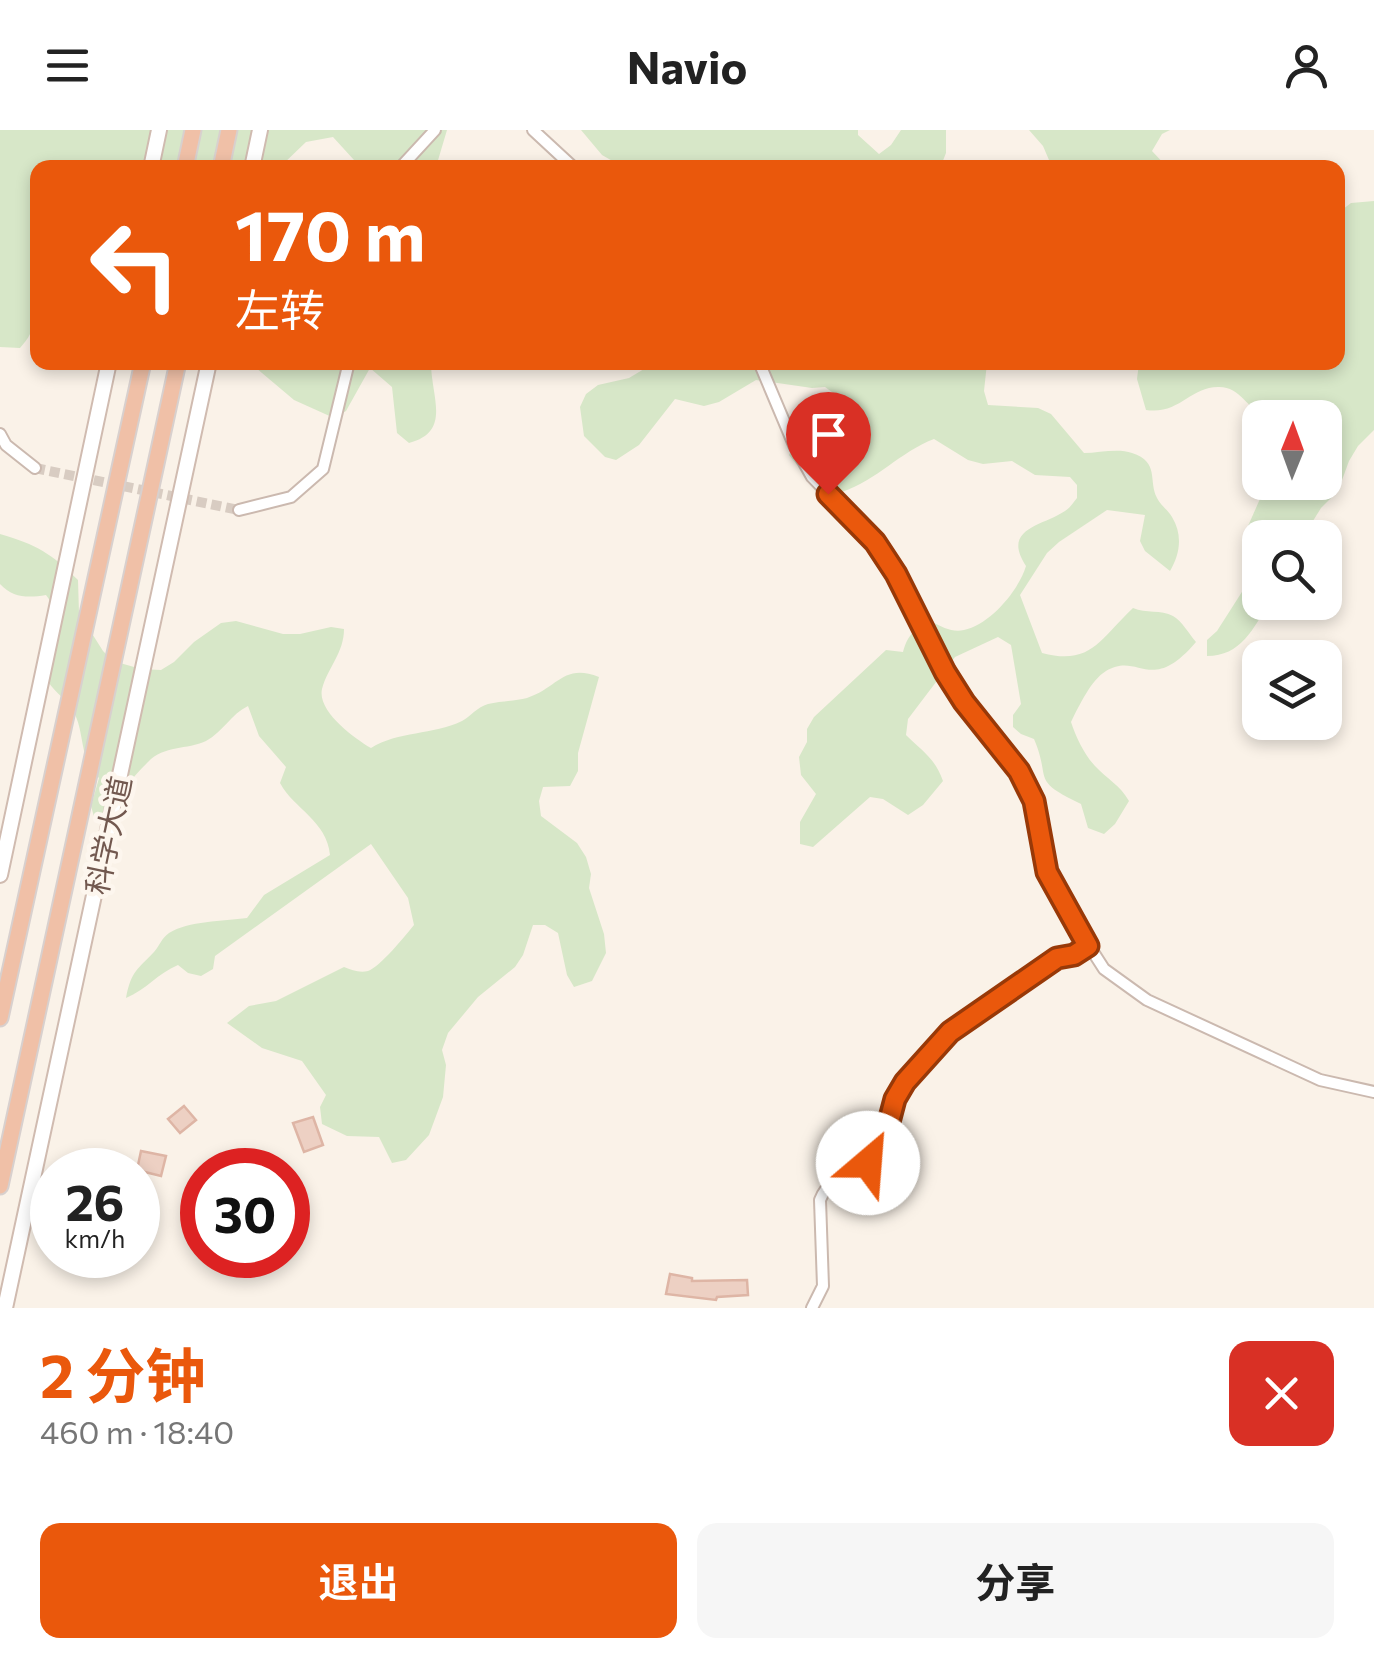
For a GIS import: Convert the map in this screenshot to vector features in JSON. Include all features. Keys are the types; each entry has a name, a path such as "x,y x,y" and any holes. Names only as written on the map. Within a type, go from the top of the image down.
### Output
{"highway":[{"path":"187,160 193,130"},
{"path":"223,160 229,130"},
{"path":"0,1018 141,370"},
{"name":"科学大道","path":"0,1186 176,370"}],"main road":[{"path":"153,160 159,130"},
{"path":"254,160 260,130"},
{"path":"0,874 107,370"},
{"name":"科学大道","path":"5,1308 207,370"}],"street":[{"path":"407,160 435,130"},
{"path":"534,130 566,160"},
{"path":"239,510 291,498 323,469 346,370"},
{"path":"762,370 812,477 875,542 896,574 945,672 1019,771 1037,812 1047,872 1104,969 1146,1000 1320,1080 1374,1092"},
{"path":"0,434 6,445 35,468"},
{"path":"812,1308 823,1286 820,1200 824,1189 835,1178 880,1156 895,1099 905,1082 950,1032 1057,958 1074,955 1088,946"}],"green space":[{"path":"0,130 447,130 438,160 354,160 333,137 306,142 287,160 30,160 30,333 20,348 0,347"},
{"path":"581,130 858,130 858,135 879,154 901,130 946,130 943,160 611,160"},
{"path":"1029,130 1170,130 1162,134 1152,151 1160,160 1049,160"},
{"path":"1374,201 1374,430 1358,446 1342,480 1342,400 1244,400 1232,390 1218,387 1200,391 1167,409 1146,410 1138,370 1345,370 1345,208 1351,203"},
{"path":"258,370 369,370 346,411 334,418 294,400"},
{"path":"372,370 432,370 435,422 422,438 409,443 397,433 392,387"},
{"path":"642,370 986,370 984,391 988,405 1038,408 1051,414 1084,453 1127,452 1146,461 1152,472 1154,492 1178,531 1178,551 1170,571 1145,551 1140,541 1145,515 1107,510 1047,553 1020,595 1042,653 1084,653 1133,608 1173,616 1196,642 1180,658 1156,670 1117,666 1106,671 1090,687 1071,722 1091,761 1129,801 1115,824 1104,834 1088,828 1081,804 1048,784 1034,739 1013,727 1013,715 1021,704 1011,645 998,637 955,657 908,719 906,735 932,761 943,781 923,805 908,815 883,799 870,797 813,847 800,844 800,822 816,794 801,775 799,757 814,717 886,650 903,652 910,636 921,627 932,622 964,630 993,614 1010,595 1026,566 1018,543 1022,536 1068,508 1077,498 1077,485 1070,477 1035,475 1012,461 983,464 968,460 934,439 842,492 835,483 837,454 814,465 797,465 789,455 803,430 830,408 836,395 825,387 756,380 719,402 704,406 675,399 639,445 616,460 605,457 584,436 580,407 586,394 598,385 629,378"},
{"path":"1259,500 1329,500 1314,520 1251,520"},
{"path":"0,534 43,551 78,580 79,613 103,651 113,661 141,669 161,670 221,623 236,621 283,634 331,627 344,629 322,697 338,723 371,748 462,721 488,704 538,694 569,675 587,673 599,677 578,753 578,771 570,786 543,787 539,801 541,816 577,843 586,857 591,874 589,888 606,953 592,981 574,987 567,975 558,933 545,925 533,925 515,967 478,997 448,1033 442,1050 446,1065 443,1097 429,1135 406,1160 392,1163 379,1137 347,1136 322,1124 320,1107 326,1095 302,1061 262,1048 227,1023 249,1006 276,1001 344,967 368,971 414,925 408,898 371,844 215,956 213,969 201,976 178,965 126,998 136,971 169,933 196,924 247,918 264,895 330,855 328,843 317,824 280,783 286,767 259,736 248,706 206,741 154,757 95,820 91,806 99,778 88,763 72,709 45,677 56,636 53,606 46,595 21,596 0,584"},
{"path":"1242,592 1242,620 1258,620 1237,646 1207,656 1207,640"}],"building":[{"path":"184,1106 196,1120 180,1133 168,1119"},
{"path":"313,1117 323,1145 302,1148 293,1123"},
{"path":"160,1155 166,1156 160,1176"},
{"path":"670,1274 692,1281 747,1280 748,1295 716,1300 666,1294"}],"tunnel":[{"path":"35,468 239,510"}],"route":[{"path":"828,494 875,542 896,574 945,672 1019,771 1034,801 1047,872 1088,946 1074,955 1057,958 950,1032 905,1082 895,1099 880,1156 868,1163"}]}
